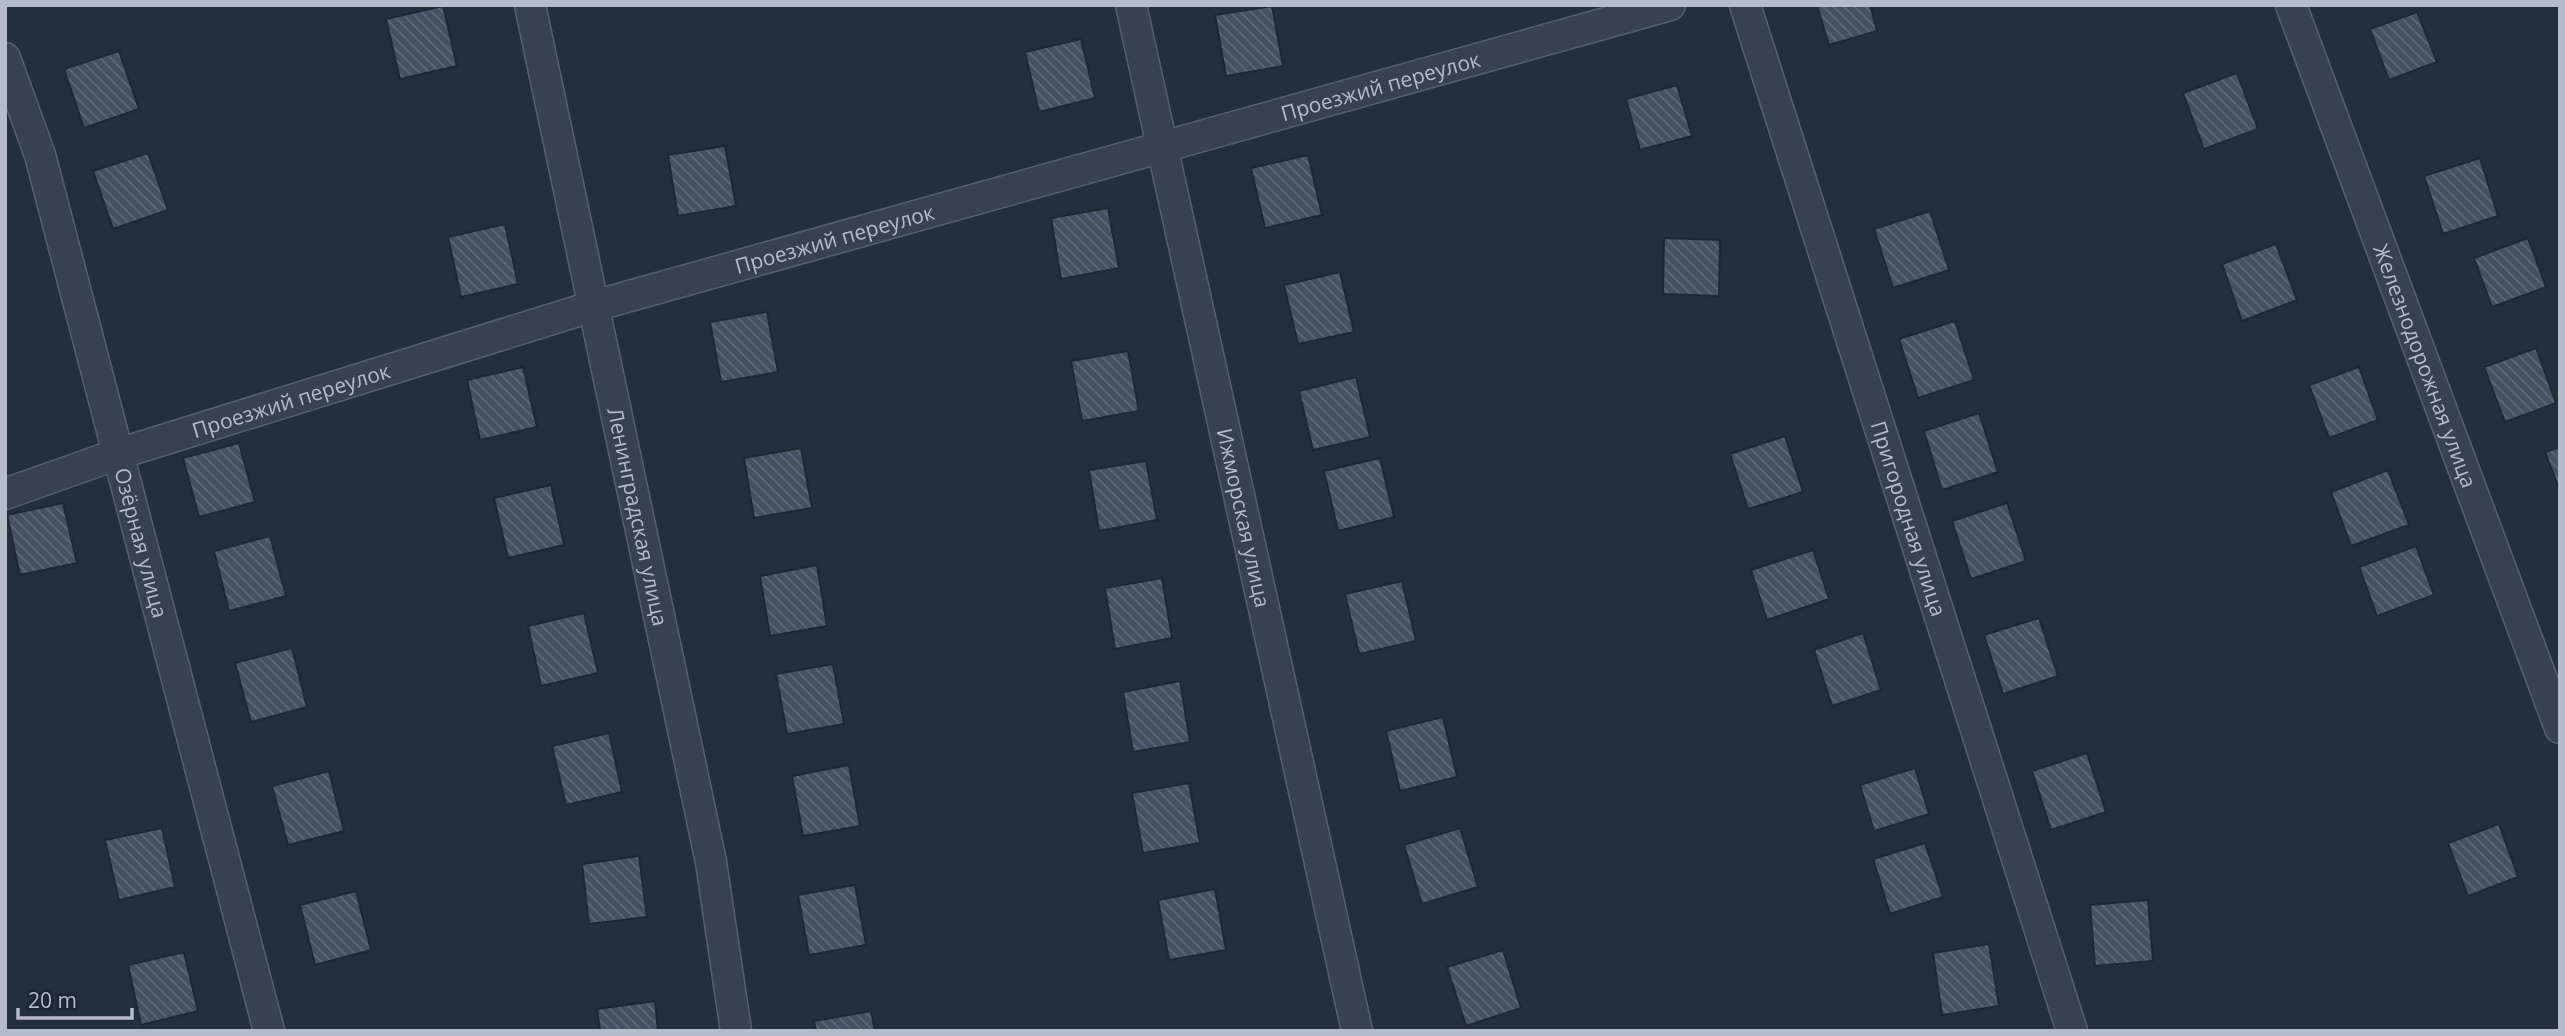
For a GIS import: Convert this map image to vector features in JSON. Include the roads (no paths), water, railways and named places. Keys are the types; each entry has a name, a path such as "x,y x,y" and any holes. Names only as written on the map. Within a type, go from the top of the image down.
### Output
{"street":[{"name":"Ленинградская улица","path":"530,5 711,862 736,1031"},
{"name":"Ижморская улица","path":"1131,5 1357,1031"},
{"name":"Проезжий переулок","path":"5,494 118,454 594,306 1671,5"},
{"name":"Пригородная улица","path":"1745,5 2072,1031"},
{"name":"Железнодорожная улица","path":"2291,5 2560,728"},
{"name":"Озёрная улица","path":"5,58 40,155 269,1031"}]}
